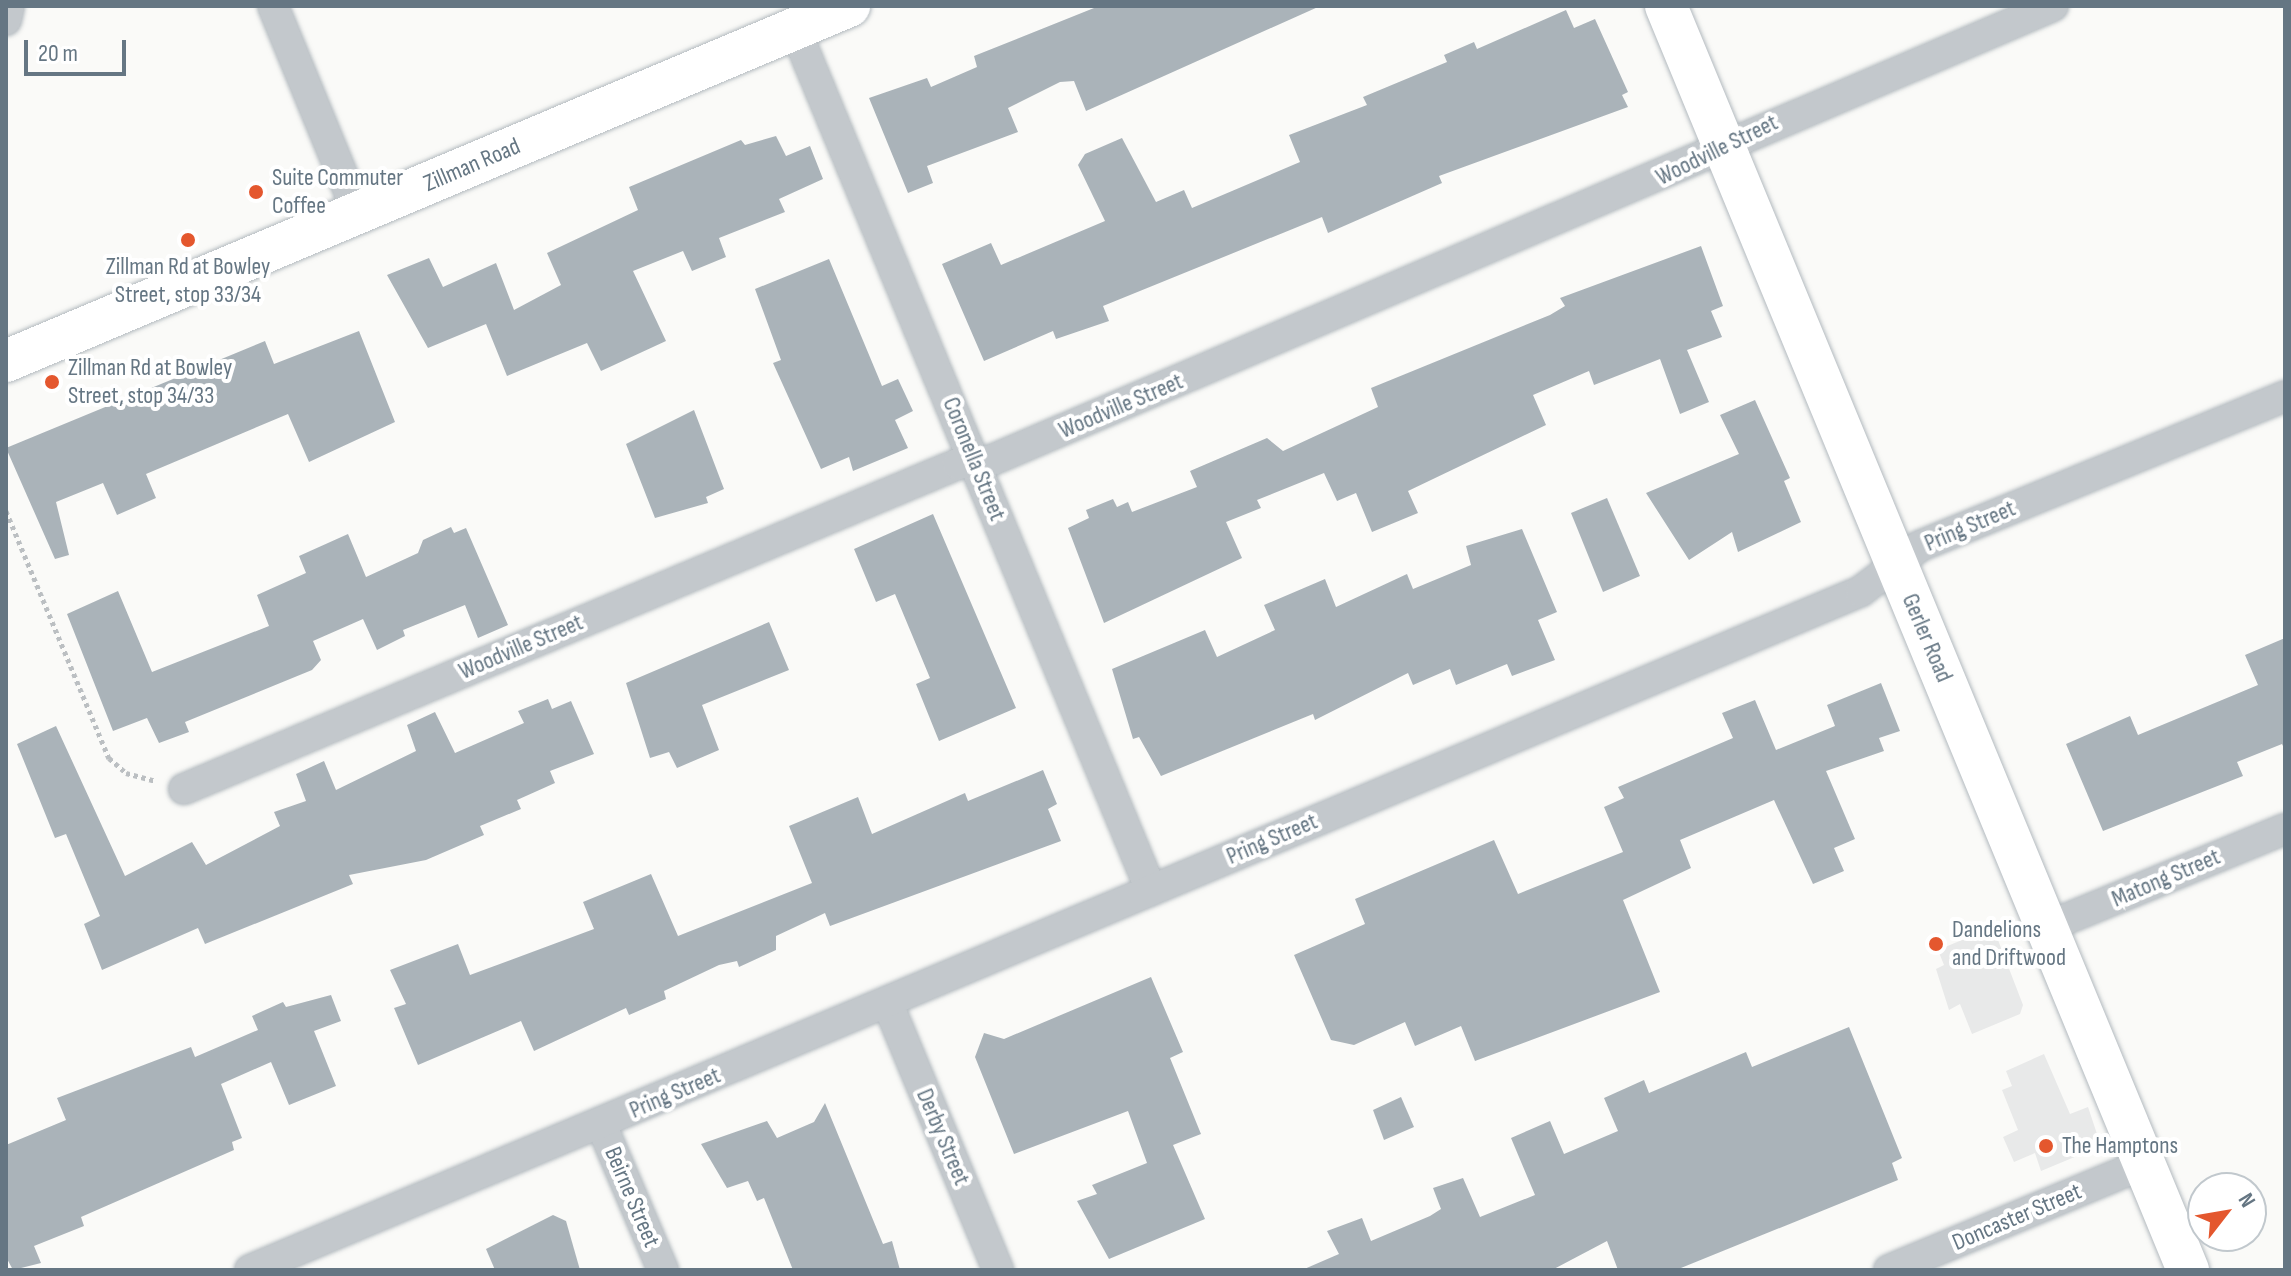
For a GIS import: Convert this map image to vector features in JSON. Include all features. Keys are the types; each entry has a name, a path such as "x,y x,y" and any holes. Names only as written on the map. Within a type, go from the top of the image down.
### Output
{"street":[{"path":"6,20 9,6"},
{"path":"273,6 358,213"},
{"name":"Zillman Road","path":"6,361 849,6"},
{"name":"Gerler Road","path":"1666,6 2188,1270"},
{"name":"Woodville Street","path":"184,789 943,470 975,462 2053,6"},
{"name":"Coronella Street","path":"795,29 1151,890"},
{"name":"Pring Street","path":"250,1270 888,1004 1861,591 1920,546 2285,396"},
{"name":"Matong Street","path":"2047,927 2285,829"},
{"name":"Derby Street","path":"888,1004 998,1270"},
{"name":"Beirne Street","path":"601,1124 663,1270"},
{"name":"Doncaster Street","path":"1889,1270 2144,1164"}],"path":[{"path":"6,511 109,758 126,773 184,789"}],"shaded area":[{"path":"1993,927 2023,1005 2020,1014 1972,1034 1960,1004 1949,1010 1936,969 1944,965 1938,950"},
{"path":"2044,1054 2070,1114 2088,1107 2097,1134 2089,1151 2041,1171 2035,1153 2014,1162 2003,1137 2018,1130 2002,1090 2012,1086 2006,1071"}],"building":[{"path":"1099,6 1318,7 1086,111 1074,81 1060,82 1008,108 1018,132 927,166 933,183 908,193 869,98 927,78 931,87 977,67 974,56"},
{"path":"1566,10 1574,28 1595,19 1628,92 1622,95 1628,107 1439,176 1442,183 1328,233 1322,217 1103,306 1109,321 1056,339 1053,331 984,361 942,264 991,243 1001,265 1105,221 1078,165 1085,154 1122,138 1156,202 1184,190 1192,208 1300,162 1289,135 1367,105 1363,97 1447,62 1444,55 1474,42 1477,49"},
{"path":"776,136 786,156 810,146 823,179 779,199 785,212 719,238 726,257 692,271 683,251 633,271 666,341 601,371 587,343 507,376 486,324 428,348 387,275 429,258 443,287 496,263 514,310 561,285 547,253 638,210 629,187 741,140 745,145"},
{"path":"1701,246 1723,306 1711,311 1722,337 1687,350 1709,402 1680,414 1660,359 1594,385 1589,371 1533,395 1546,425 1408,491 1418,513 1372,532 1356,493 1337,501 1324,473 1257,500 1261,508 1226,522 1242,558 1104,623 1068,528 1089,518 1086,510 1113,499 1117,507 1128,502 1132,512 1197,487 1190,471 1267,438 1283,451 1378,407 1371,388 1550,315 1565,306 1560,298"},
{"path":"829,259 882,386 898,379 913,411 895,420 908,448 853,471 849,457 821,469 773,363 781,360 755,289"},
{"path":"359,331 395,422 309,462 288,414 146,474 156,498 117,515 103,483 56,502 69,555 55,559 6,448 265,341 274,364"},
{"path":"1755,400 1790,478 1784,481 1801,522 1738,552 1732,532 1689,560 1646,493 1739,454 1720,415"},
{"path":"694,410 724,489 706,497 708,503 655,518 626,444"},
{"path":"1607,498 1640,576 1603,592 1571,513"},
{"path":"933,514 1016,708 939,741 916,684 930,678 895,594 876,602 854,549"},
{"path":"451,527 454,533 466,528 508,625 478,638 465,605 403,630 405,636 377,650 363,619 313,641 321,660 312,670 185,722 189,732 159,743 147,718 113,731 67,614 118,591 152,672 269,626 257,595 306,573 299,556 348,534 366,577 418,553 423,540"},
{"path":"1522,529 1557,612 1538,620 1555,660 1512,676 1507,664 1456,685 1450,669 1413,685 1408,673 1315,720 1313,714 1161,776 1139,737 1133,739 1112,669 1205,630 1217,657 1275,630 1264,605 1325,579 1336,607 1407,574 1413,589 1471,565 1466,546"},
{"path":"769,622 789,670 702,705 719,750 677,768 669,752 650,758 626,683"},
{"path":"2285,638 2285,750 2282,744 2237,762 2243,776 2103,831 2066,744 2130,716 2138,735 2258,685 2245,655"},
{"path":"1881,683 1900,731 1879,738 1884,751 1826,771 1855,839 1834,848 1844,871 1813,884 1774,800 1680,840 1691,868 1623,900 1660,992 1475,1061 1461,1026 1415,1046 1405,1022 1354,1045 1331,1040 1294,955 1365,924 1355,899 1494,840 1518,894 1623,852 1604,807 1624,798 1618,787 1733,738 1722,713 1755,700 1776,750 1835,726 1827,705"},
{"path":"548,699 552,709 571,701 594,754 550,771 555,783 517,800 521,809 480,826 484,835 426,860 349,875 353,884 205,944 198,928 102,970 84,924 100,916 66,834 55,838 17,744 56,726 125,876 192,842 206,865 280,826 274,812 306,801 296,774 324,761 336,790 416,751 407,725 435,712 455,753 524,723 518,711"},
{"path":"1043,770 1057,804 1048,809 1061,841 830,926 825,913 776,936 776,950 739,967 737,961 719,965 664,991 666,999 629,1015 626,1008 534,1051 521,1021 418,1065 394,1008 406,1004 390,970 458,944 470,975 594,929 583,902 651,874 678,936 812,883 789,826 858,797 872,834 965,793 968,801"},
{"path":"1151,977 1183,1052 1170,1058 1201,1134 1173,1145 1205,1219 1109,1259 1077,1201 1097,1194 1092,1185 1147,1163 1128,1111 1014,1154 975,1057 984,1033 1004,1039"},
{"path":"331,995 341,1021 314,1031 336,1086 289,1105 271,1062 221,1084 242,1138 232,1142 234,1150 81,1217 84,1226 34,1246 41,1263 13,1270 6,1257 6,1145 66,1120 57,1098 191,1047 195,1057 258,1030 252,1016 283,1002 286,1007"},
{"path":"1849,1027 1902,1158 1892,1163 1898,1180 1676,1270 1618,1270 1607,1241 1552,1270 1302,1270 1339,1254 1327,1231 1362,1218 1371,1241 1441,1209 1433,1188 1463,1178 1480,1217 1535,1195 1511,1138 1550,1121 1564,1154 1618,1131 1604,1098 1644,1080 1649,1093 1746,1052 1752,1067"},
{"path":"1401,1097 1414,1127 1384,1140 1373,1110"},
{"path":"825,1103 883,1244 892,1241 900,1270 793,1270 764,1198 757,1201 748,1181 727,1188 701,1144 767,1121 777,1138 814,1122"},
{"path":"553,1215 566,1221 580,1270 495,1270 486,1249"}],"place":[{"name":"Suite Commuter Coffee","path":"256,192"},
{"name":"Zillman Rd at Bowley Street, stop 33/34","path":"188,240"},
{"name":"Zillman Rd at Bowley Street, stop 34/33","path":"52,382"},
{"name":"Dandelions and Driftwood","path":"1936,944"},
{"name":"The Hamptons","path":"2046,1146"}]}
